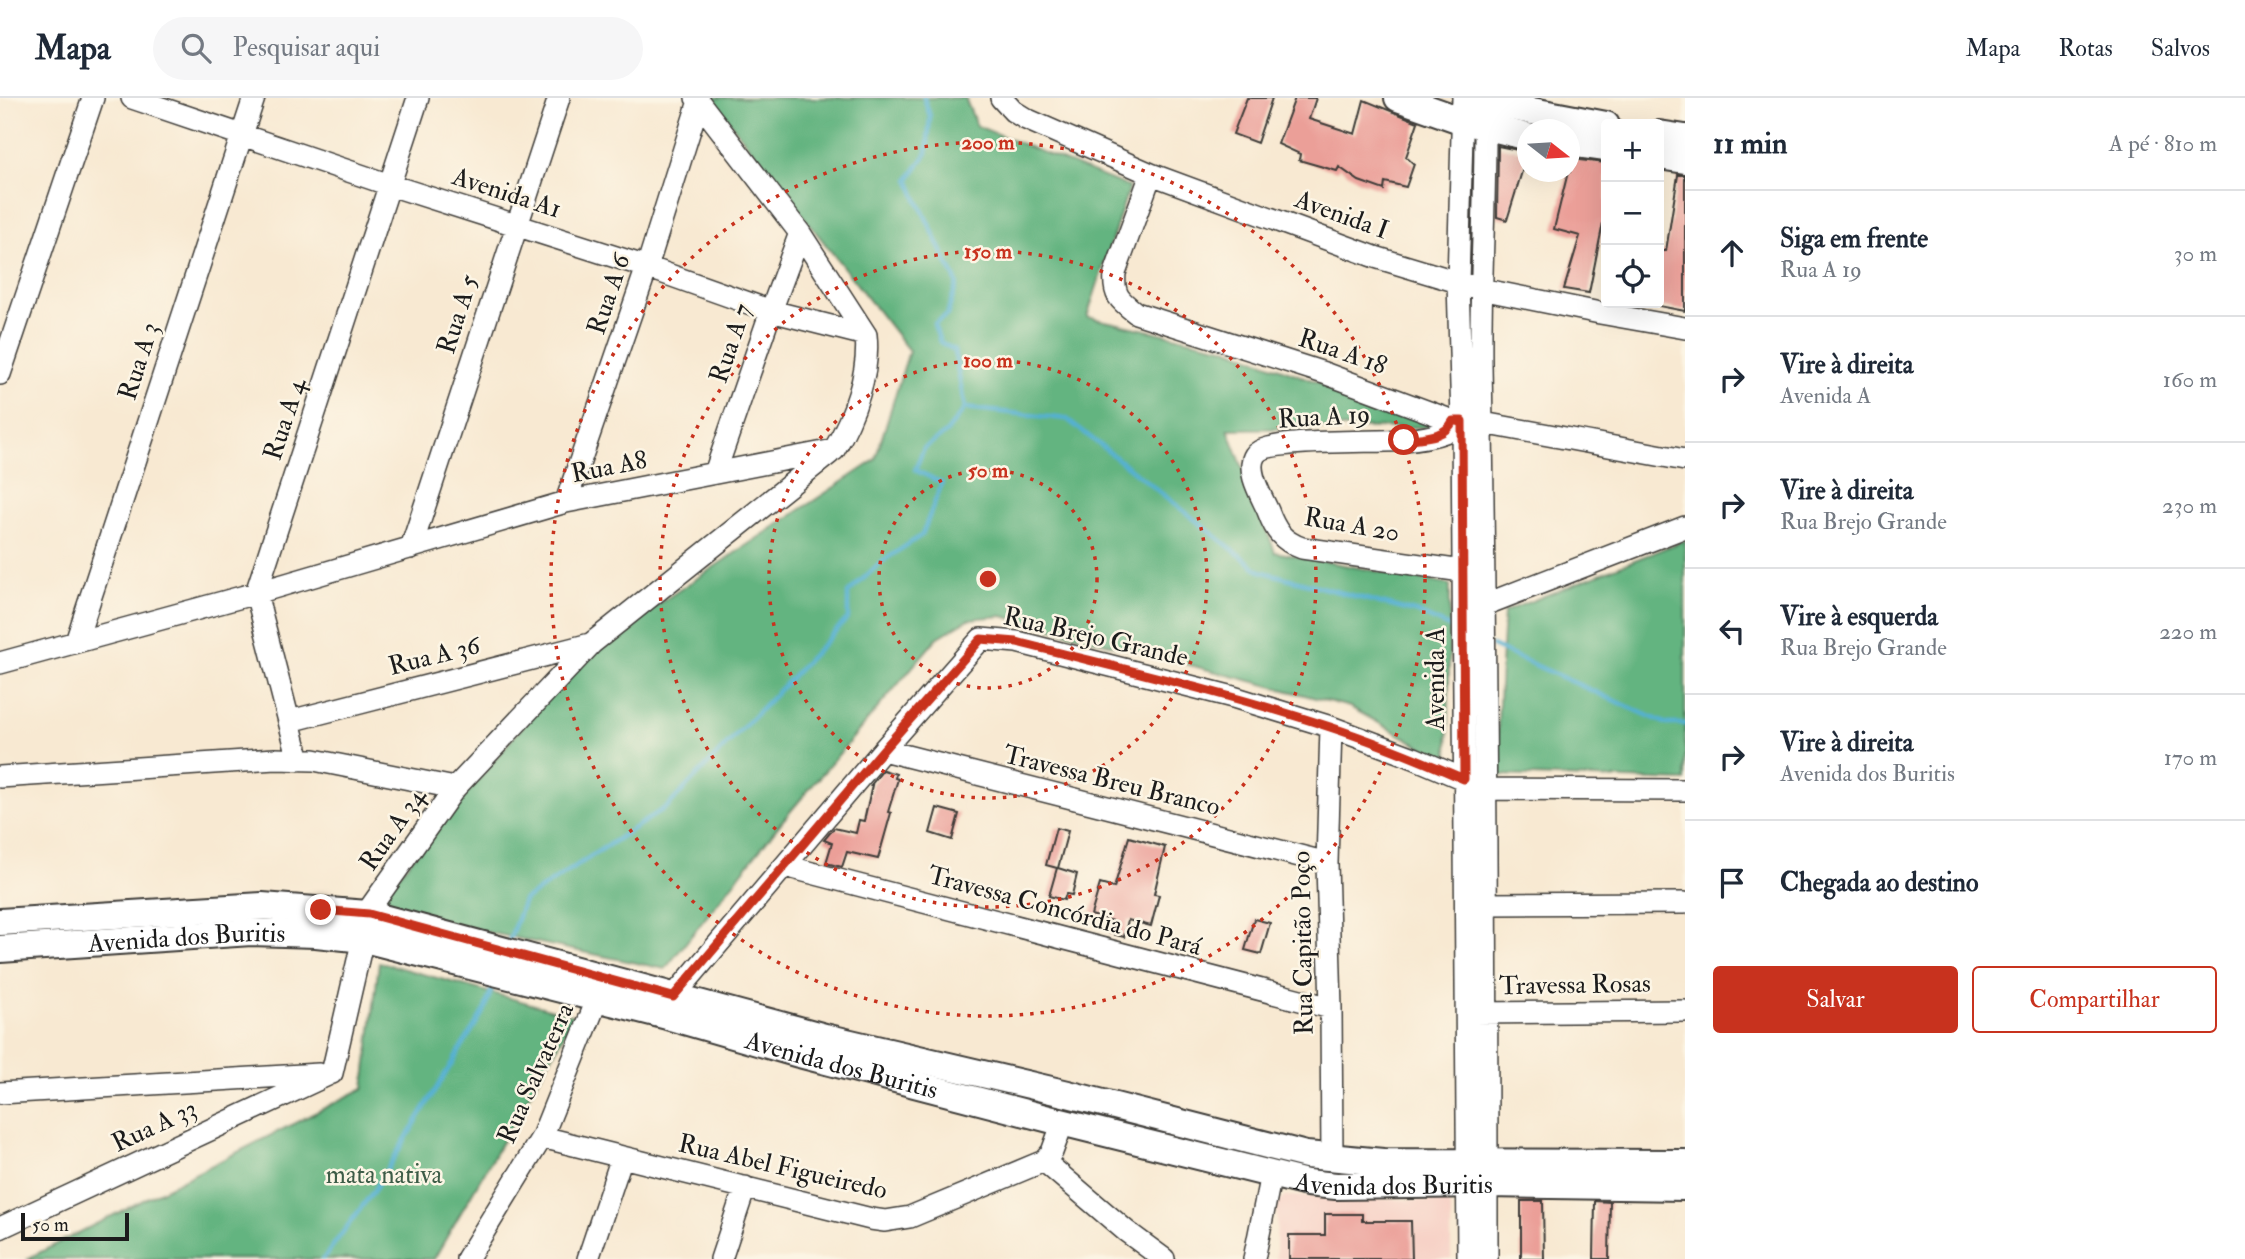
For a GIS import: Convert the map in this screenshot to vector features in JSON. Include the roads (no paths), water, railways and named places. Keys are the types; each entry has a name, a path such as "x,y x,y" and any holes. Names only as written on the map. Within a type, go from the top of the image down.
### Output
{"main road":[{"path":"1398,98 1601,124"},
{"path":"1476,107 1517,130"},
{"path":"1664,135 1685,138"},
{"path":"1580,144 1601,147"},
{"path":"1664,157 1685,160"},
{"name":"Avenida dos Buritis","path":"0,922 262,906 366,926 600,989 825,1037 1068,1094 1306,1155 1477,1173 1685,1187"},
{"name":"Avenida dos Buritis","path":"0,949 251,932 316,934 366,926"},
{"name":"Avenida dos Buritis","path":"670,1006 799,1054 1307,1183 1336,1186 1477,1173 1685,1163"}],"street":[{"path":"0,374 93,98"},
{"name":"Avenida A1","path":"132,98 390,185 647,267 771,311 866,335"},
{"name":"Rua A 3","path":"76,642 254,98"},
{"name":"Rua A 4","path":"256,593 418,98"},
{"name":"Rua A 5","path":"411,548 559,98"},
{"name":"Avenida I","path":"1000,98 1026,119 1151,174 1375,257 1481,289 1685,328"},
{"path":"698,100 800,233 866,335 868,350 865,371 844,434 834,450"},
{"name":"Rua A 6","path":"566,502 647,267 698,100"},
{"name":"Avenida A","path":"1476,107 1458,282 1473,570 1463,633 1464,779 1475,1013 1477,1173 1487,1259"},
{"name":"Avenida A","path":"1466,422 1481,289 1476,107"},
{"name":"Rua A 18","path":"1151,174 1115,273 1117,296 1136,313 1466,422 1685,460"},
{"name":"Rua A 7","path":"715,473 800,233"},
{"name":"Rua A 19","path":"1253,474 1255,454 1264,448 1284,444 1404,440 1445,432 1466,422"},
{"name":"Rua A8","path":"0,663 256,593 566,502 834,450"},
{"name":"Rua A 34","path":"332,1073 370,908 455,788 592,643 834,450"},
{"name":"Rua A 20","path":"1253,474 1275,529 1292,544 1303,548 1473,570"},
{"path":"1483,605 1685,527"},
{"name":"Avenida A","path":"1473,570 1483,605 1487,789 1487,904 1475,1013"},
{"path":"256,593 299,760"},
{"name":"Rua Brejo Grande","path":"670,1006 883,750 981,639 1017,642 1233,698 1331,727 1487,789"},
{"name":"Rua A 36","path":"290,721 592,643"},
{"name":"Rua Capitão Poço","path":"1331,727 1327,863 1332,1158"},
{"name":"Travessa Breu Branco","path":"883,750 1327,863"},
{"path":"0,777 275,759 314,760 455,788"},
{"path":"1487,789 1685,790"},
{"name":"Travessa Concórdia do Pará","path":"785,866 1331,1008"},
{"path":"1487,904 1685,903"},
{"name":"Rua Salvaterra","path":"467,1259 542,1137 600,989"},
{"name":"Travessa Rosas","path":"1475,1013 1685,1011"},
{"path":"0,1093 332,1073"},
{"name":"Rua A 33","path":"0,1228 332,1073"},
{"path":"1063,1122 1052,1152 1044,1161 1126,1231 1164,1259"},
{"name":"Rua Abel Figueiredo","path":"542,1137 886,1221 910,1217 1044,1161"},
{"path":"588,1259 622,1157"},
{"name":"Avenida A","path":"1468,1259 1477,1173"},
{"path":"1254,1259 1271,1174"},
{"path":"721,1259 745,1187"}],"waterway":[{"path":"509,941 524,900 668,806 848,618 848,593 880,563 922,535 942,483 915,470 924,448 946,433 965,408 954,350 940,342 934,324 947,315 957,283 909,179 927,153 930,116 924,98"},
{"path":"965,408 1067,419 1260,571 1418,613 1456,630"},
{"path":"1492,646 1667,724 1685,724"},
{"path":"323,1259 375,1189 485,1009 494,982"}],"park label":[{"name":"mata nativa","path":"384,1174"}]}
